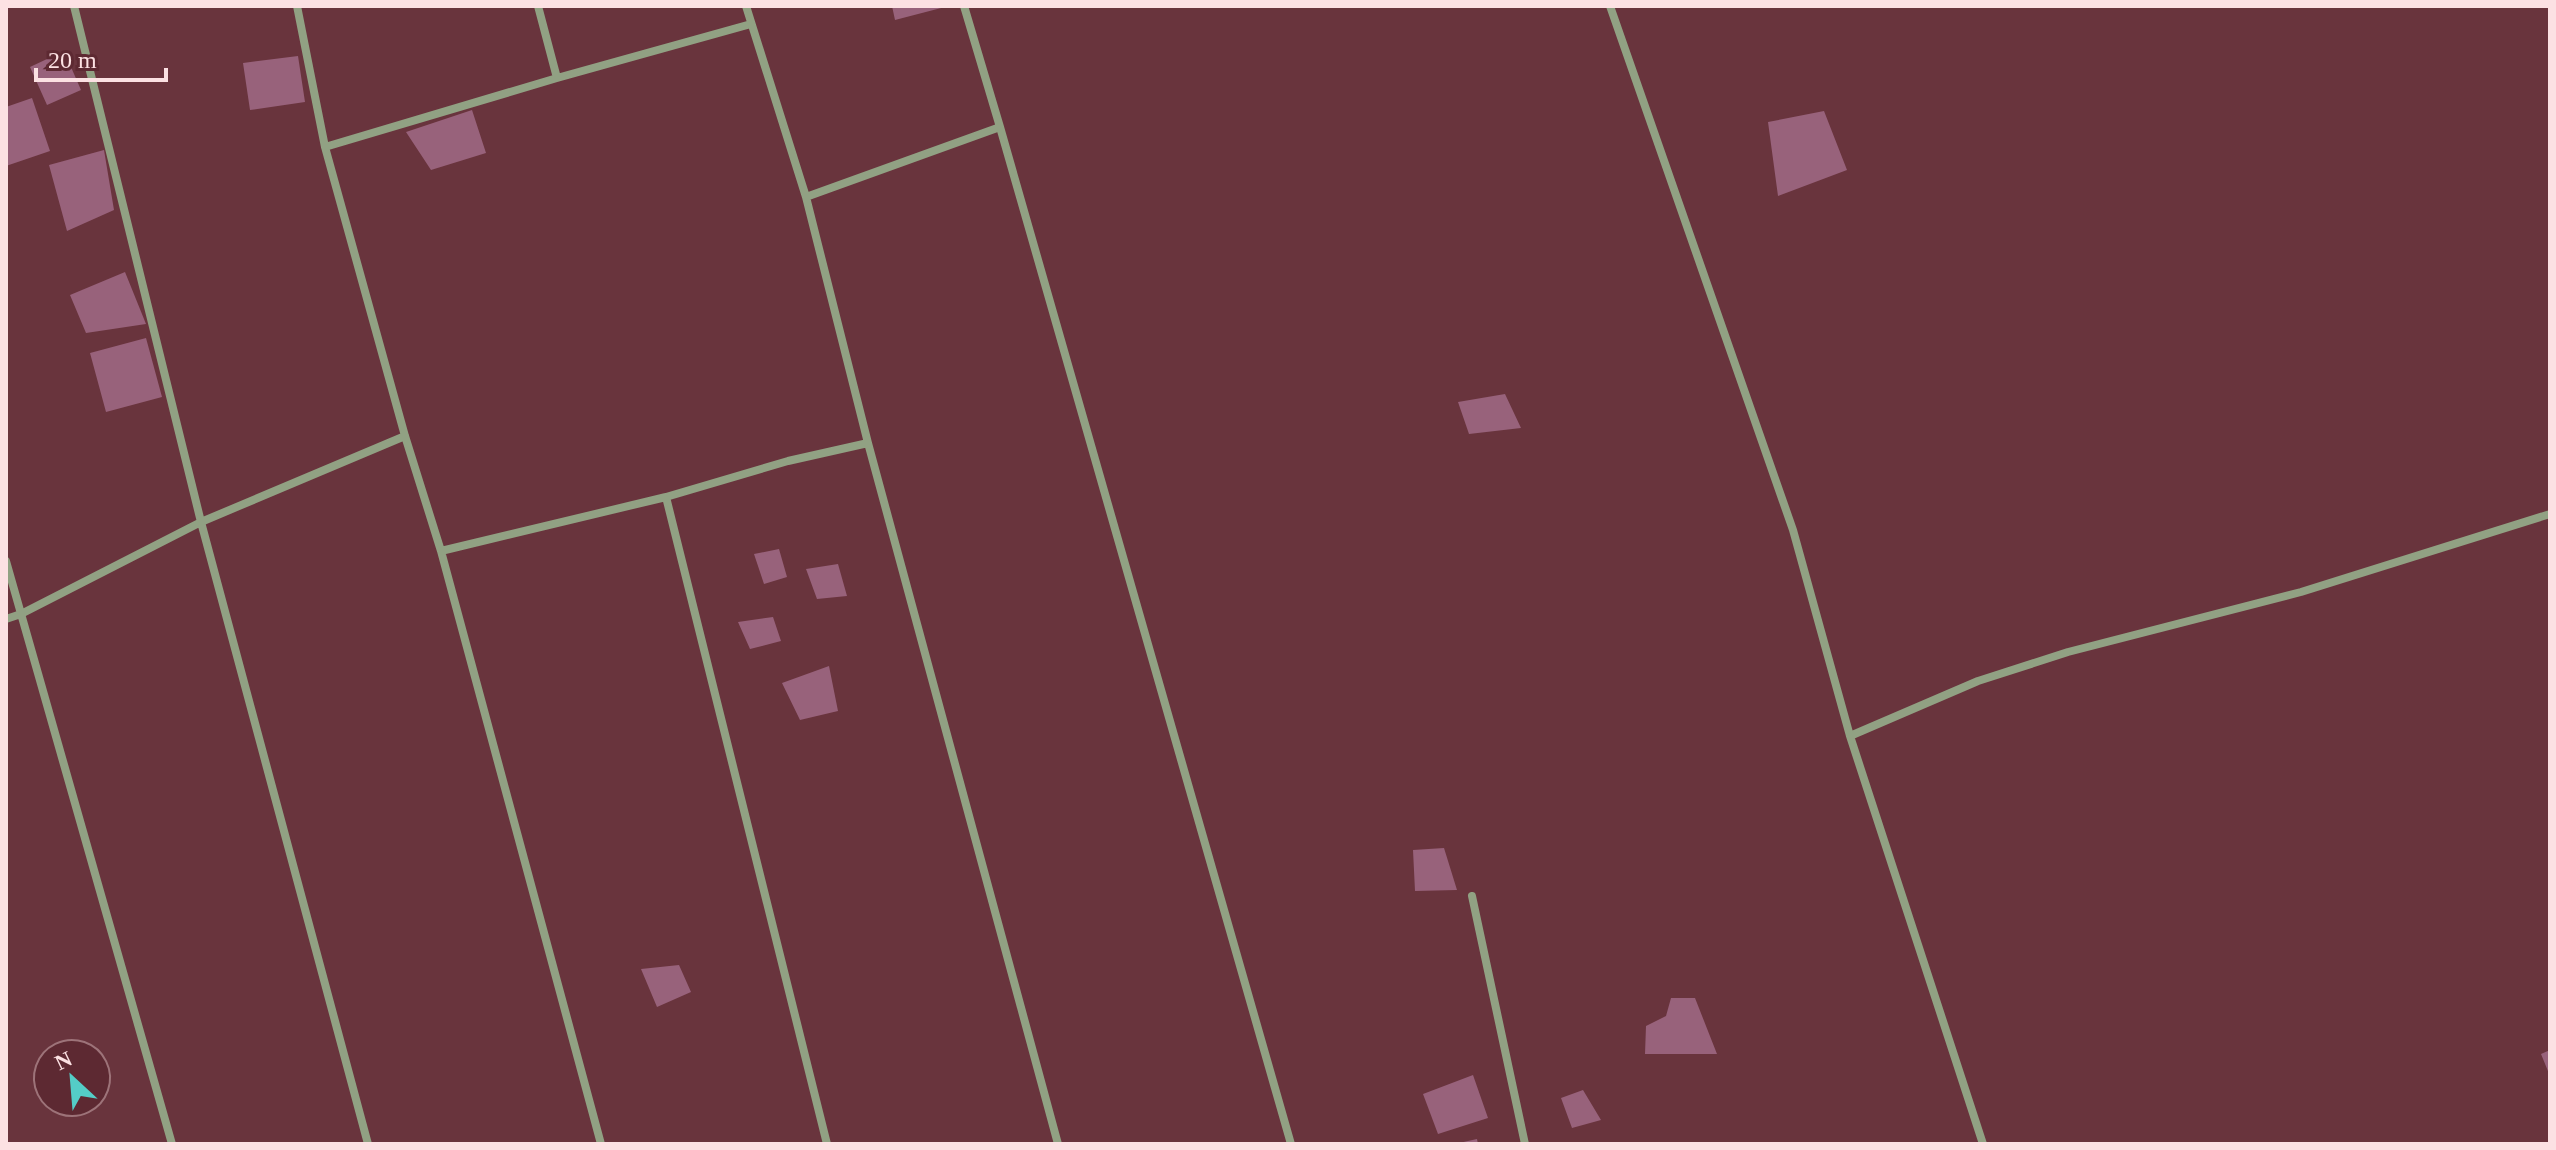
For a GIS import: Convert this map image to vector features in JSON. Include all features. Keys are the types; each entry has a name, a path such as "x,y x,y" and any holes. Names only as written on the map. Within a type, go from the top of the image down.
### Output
{"street":[{"path":"74,6 201,522 368,1144"},
{"path":"297,6 325,147 405,436 441,551 601,1144"},
{"path":"538,6 557,78"},
{"path":"746,6 806,197 868,443 1058,1144"},
{"path":"964,6 1291,1144"},
{"path":"1610,6 1793,530 1850,736 1983,1144"},
{"path":"325,147 751,24"},
{"path":"806,197 1000,127"},
{"path":"6,619 201,522 405,436"},
{"path":"441,551 666,497 788,461 868,443"},
{"path":"666,497 827,1144"},
{"path":"1850,736 1978,681 2068,652 2301,592 2550,514"},
{"path":"6,561 172,1144"},
{"path":"1472,896 1525,1144"}],"building":[{"path":"892,6 945,6 945,7 895,20"},
{"path":"64,51 81,90 47,105 30,67"},
{"path":"298,56 305,102 250,110 243,63"},
{"path":"32,98 50,151 6,166 6,107"},
{"path":"472,110 486,153 431,170 406,132"},
{"path":"1824,111 1847,170 1778,196 1768,122"},
{"path":"104,150 114,210 67,231 49,165"},
{"path":"125,272 146,324 86,333 70,295"},
{"path":"146,338 162,397 106,412 90,353"},
{"path":"1505,394 1521,428 1469,434 1458,402"},
{"path":"779,549 787,577 764,584 754,554"},
{"path":"838,564 847,596 817,599 806,569"},
{"path":"773,617 781,641 750,649 738,622"},
{"path":"829,666 838,711 800,720 782,683"},
{"path":"1444,848 1457,890 1415,891 1413,850"},
{"path":"679,965 691,992 657,1007 641,969"},
{"path":"1671,998 1695,998 1717,1054 1645,1054 1646,1026 1666,1016"},
{"path":"2550,1050 2550,1076 2541,1054"},
{"path":"1473,1075 1488,1118 1438,1134 1423,1094"},
{"path":"1583,1090 1601,1120 1572,1128 1561,1098"},
{"path":"1477,1139 1478,1144 1459,1144 1459,1143"}]}
